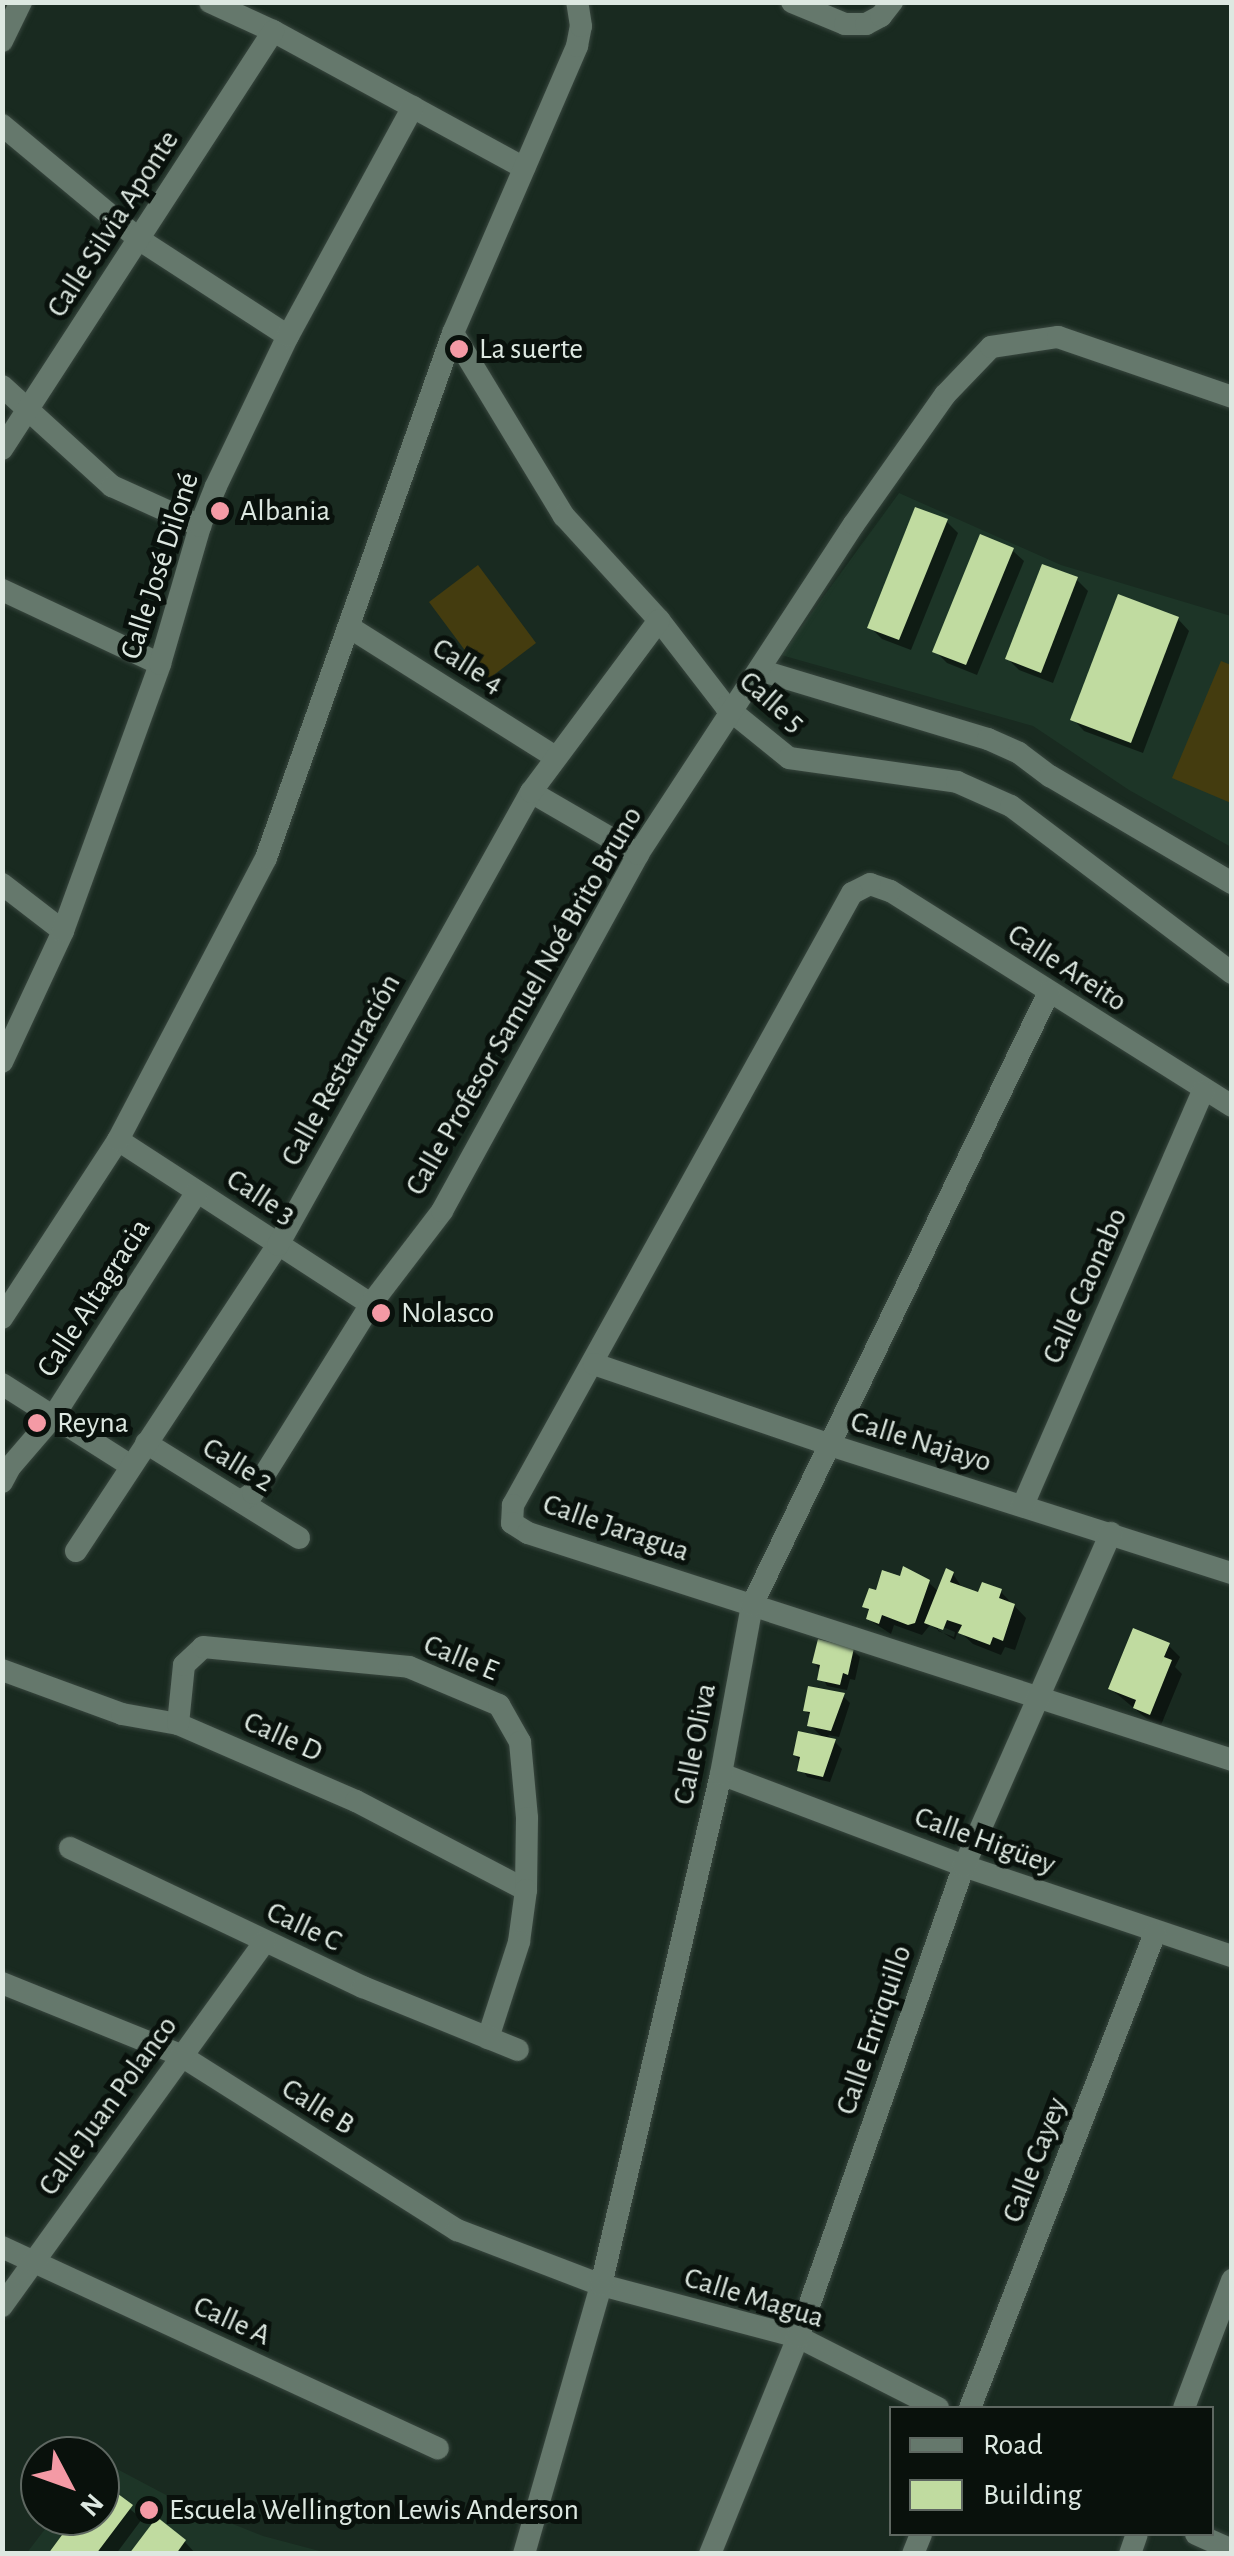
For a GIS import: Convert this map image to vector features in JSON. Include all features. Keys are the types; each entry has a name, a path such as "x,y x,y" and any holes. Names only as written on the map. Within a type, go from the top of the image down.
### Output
{"street":[{"path":"2,42 21,2"},
{"path":"210,2 273,31 524,168"},
{"path":"2,1318 118,1140 266,858 452,333 577,46 582,26 577,2"},
{"path":"792,2 845,24 866,24 881,16 892,2"},
{"name":"Calle Silvia Aponte","path":"2,449 273,31"},
{"name":"Calle José Diloné","path":"2,1062 64,931 160,664 200,526 288,336 414,107"},
{"path":"2,125 140,240 288,336"},
{"name":"Calle 5","path":"452,333 564,516 659,620 732,712 789,758 957,782 1012,806 1232,973"},
{"name":"Calle Profesor Samuel Noé Brito Bruno","path":"241,1501 253,1493 371,1304 442,1210 638,854 854,524 945,395 991,347 1058,337 1232,397"},
{"path":"2,386 112,486 200,526"},
{"path":"2,590 160,664"},
{"name":"Calle Restauración","path":"76,1551 278,1245 554,756 659,620"},
{"name":"Calle 4","path":"349,627 554,756"},
{"path":"759,670 1004,746 1232,883"},
{"path":"532,792 638,854"},
{"path":"2,884 64,931"},
{"name":"Calle Areito","path":"870,884 890,891 1232,1106"},
{"name":"Calle Jaragua","path":"870,884 852,893 513,1506 512,1522 528,1533 1232,1760"},
{"name":"Calle Oliva","path":"524,2554 600,2285 721,1774 752,1605 833,1446 1049,992"},
{"name":"Calle Caonabo","path":"1023,1505 1203,1091"},
{"name":"Calle 3","path":"118,1140 371,1304"},
{"name":"Calle Altagracia","path":"2,1482 53,1417 197,1192"},
{"name":"Calle Najayo","path":"594,1364 833,1446 1232,1574"},
{"path":"2,1384 131,1466"},
{"name":"Calle 2","path":"146,1443 299,1538"},
{"name":"Calle Enriquillo","path":"710,2554 798,2337 964,1866 1111,1533"},
{"name":"Calle E","path":"178,1724 184,1665 203,1647 409,1667 500,1705 520,1742 527,1818 526,1890 519,1942 488,2038"},
{"name":"Calle D","path":"2,1670 122,1714 178,1724 356,1801 526,1890"},
{"name":"Calle Higüey","path":"721,1774 964,1866 1232,1956"},
{"name":"Calle C","path":"70,1848 265,1942 518,2050"},
{"name":"Calle Cayey","path":"971,2406 1155,1933"},
{"name":"Calle Juan Polanco","path":"2,2306 265,1942"},
{"name":"Calle B","path":"2,1982 180,2055 456,2230 600,2285"},
{"name":"Calle A","path":"2,2247 438,2448"},
{"path":"1185,2406 1232,2280"},
{"name":"Calle Magua","path":"600,2285 798,2337 934,2406"},
{"path":"1200,2536 1232,2550"}],"shaded area":[{"path":"899,493 1061,565 1231,616 1231,847 1129,790 1033,726 781,655"},
{"path":"478,565 536,643 487,680 429,602"},
{"path":"1221,661 1231,665 1231,803 1172,778"},
{"name":"Escuela Wellington Lewis Anderson","path":"120,2471 185,2505 263,2536 327,2553 26,2554 40,2536 120,2536"}],"building":[{"path":"915,507 948,519 899,640 867,628"},
{"path":"980,534 1014,548 966,665 932,652"},
{"path":"1042,564 1078,577 1041,673 1005,659"},
{"path":"1118,594 1179,617 1131,743 1070,720"},
{"path":"903,1566 930,1580 915,1623 908,1625 882,1615 879,1624 866,1619 869,1609 862,1607 869,1588 876,1590 882,1570 900,1576"},
{"path":"946,1568 954,1572 950,1582 978,1592 982,1582 1002,1589 999,1598 1015,1604 1003,1641 993,1637 990,1645 958,1633 962,1625 947,1620 943,1630 924,1623"},
{"path":"1133,1628 1170,1643 1164,1657 1172,1660 1150,1715 1133,1708 1136,1700 1108,1689"},
{"path":"818,1639 854,1648 848,1675 843,1673 840,1685 817,1680 820,1665 812,1663"},
{"path":"808,1686 845,1693 831,1731 807,1726 810,1712 803,1711"},
{"path":"798,1731 836,1739 823,1777 797,1771 800,1757 793,1755"},
{"path":"120,2495 133,2505 120,2522"},
{"path":"157,2517 186,2540 176,2554 129,2554"},
{"path":"61,2536 110,2536 96,2554 48,2554"}],"place":[{"name":"La suerte","path":"459,349"},
{"name":"Albania","path":"220,511"},
{"name":"Nolasco","path":"381,1313"},
{"name":"Reyna","path":"37,1423"},
{"name":"Escuela Wellington Lewis Anderson","path":"149,2510"}]}
